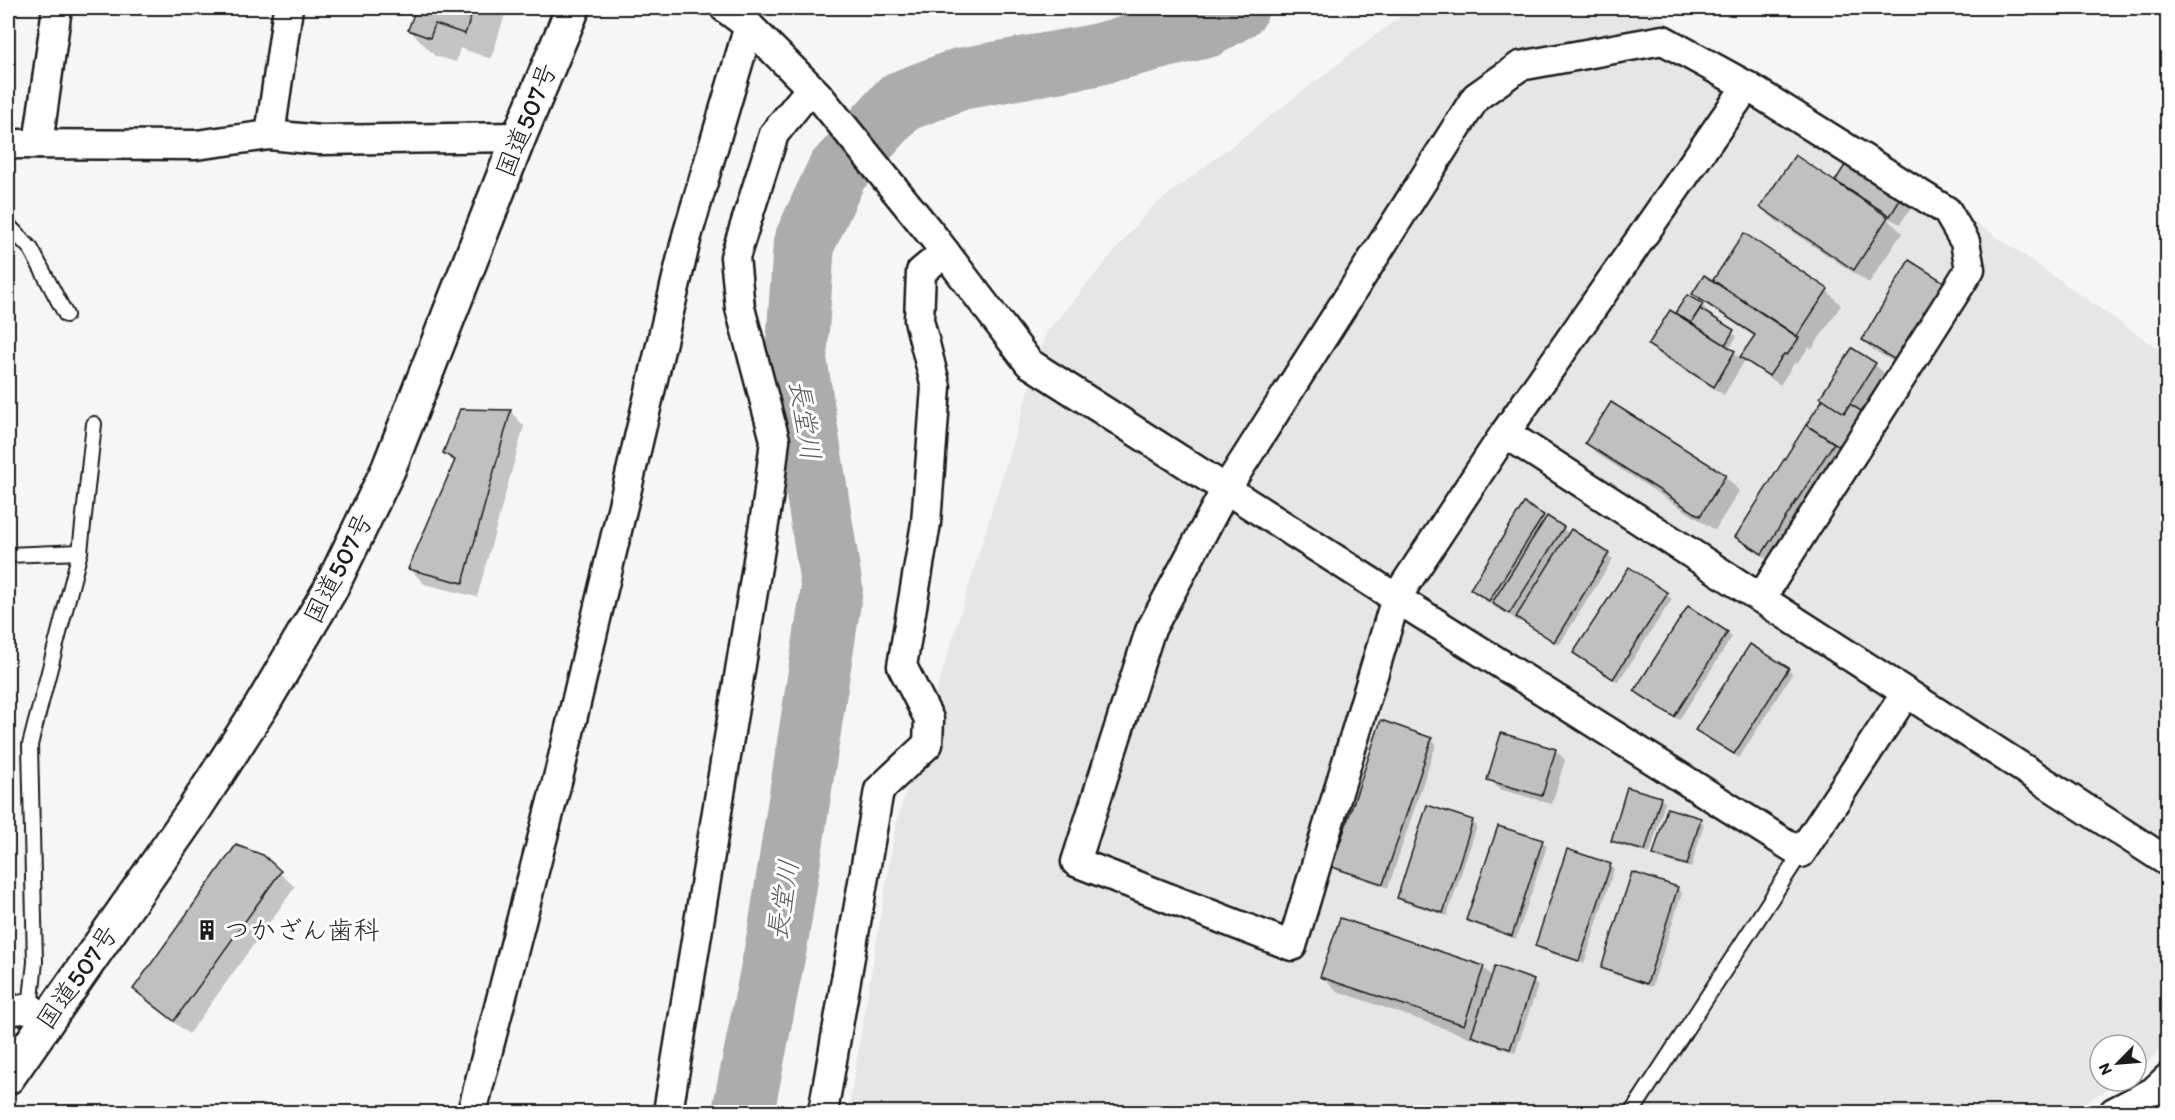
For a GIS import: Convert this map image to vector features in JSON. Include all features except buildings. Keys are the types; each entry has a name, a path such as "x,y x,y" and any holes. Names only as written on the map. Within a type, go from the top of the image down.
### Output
{"highway":[{"name":"国道507号","path":"8,1077 28,1013 192,813 262,705 330,590 388,470 519,137 573,8"}],"street":[{"path":"38,144 57,8"},
{"path":"270,135 288,8"},
{"path":"725,8 749,26 814,91 940,245 1029,363 1801,853 1906,693"},
{"path":"472,1113 560,770 687,236 749,26"},
{"path":"1747,86 1505,433 1396,598 1292,946 1076,862 1150,631 1226,489 1476,97 1520,66 1663,40 1747,86 1947,211 1965,242 1970,269 1761,598"},
{"path":"668,1113 768,499 775,440 740,308 735,257 774,134 814,91"},
{"path":"8,144 196,145 270,135 320,140 519,137"},
{"path":"823,1113 879,790 928,744 929,719 902,666 926,523 936,387 919,320 921,272 940,245"},
{"path":"1505,433 2168,862"},
{"path":"2114,1113 2153,1092 2168,1078"}],"lane":[{"path":"8,225 31,249 66,315"},
{"path":"28,1013 35,962 30,745 80,552 94,424"},
{"path":"8,555 80,552"},
{"path":"1632,1113 1801,853"}],"shaded area":[{"path":"1411,8 1646,8 2009,245 2167,355 2168,1041 2148,1062 2148,1033 2088,1033 2088,1093 2102,1093 2066,1112 848,1112 896,824 1046,333 1151,208"}],"waterway":[{"name":"長堂川","path":"743,1112 778,936 832,589 796,359 804,243 837,172 900,102 960,79 1090,56 1206,27 1238,8"}],"place":[{"name":"つかざん歯科","path":"207,930"}]}
